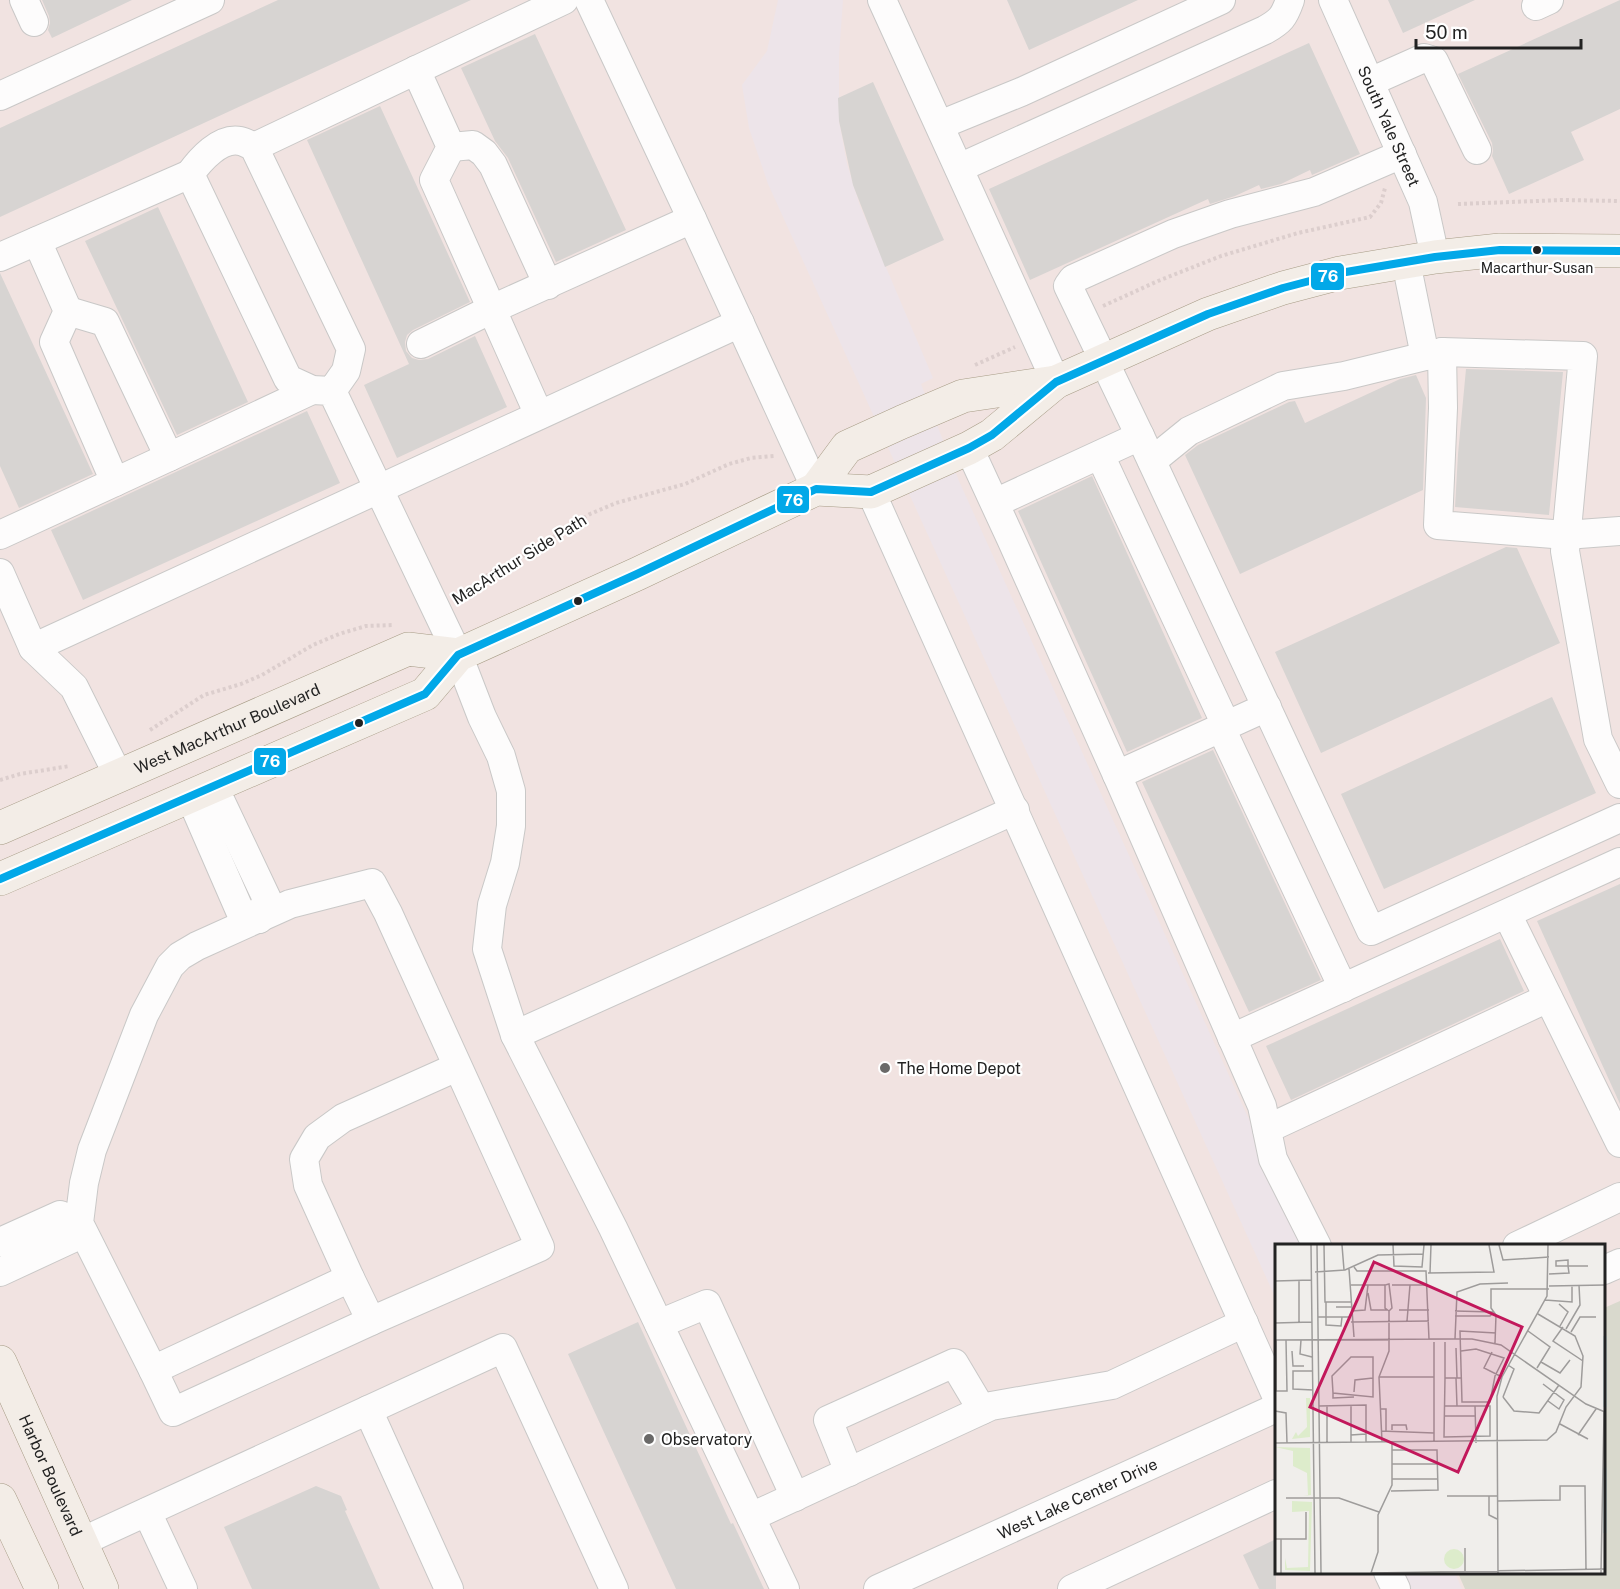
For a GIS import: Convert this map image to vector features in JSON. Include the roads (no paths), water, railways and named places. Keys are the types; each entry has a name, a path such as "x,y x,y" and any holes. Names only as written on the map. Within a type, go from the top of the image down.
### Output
{"main road":[{"name":"West MacArthur Boulevard","path":"816,489 871,492 969,448 992,435 1056,382 1103,359 1208,314 1283,288 1340,273 1420,259 1500,250 1620,251"},
{"name":"West MacArthur Boulevard","path":"0,879 425,693 458,654 637,574 816,489 847,447 963,396 1056,382"},
{"name":"West MacArthur Boulevard","path":"0,828 113,764 408,649 458,654"},
{"name":"Harbor Boulevard","path":"0,1362 102,1589"},
{"path":"0,1500 42,1589"}],"street":[{"path":"0,96 210,0"},
{"path":"254,147 564,0"},
{"path":"589,0 816,489"},
{"path":"882,0 1056,382"},
{"path":"940,125 1021,92 1221,0"},
{"path":"959,168 1265,30 1280,22 1290,0"},
{"name":"South Yale Street","path":"1333,0 1424,202 1420,259 1443,408 1438,525 1566,535"},
{"path":"1370,82 1424,58 1434,61 1477,150"},
{"path":"416,70 451,147"},
{"path":"0,257 190,174 202,157 220,145 239,141 254,147 351,349 346,371 322,391 169,457 0,536"},
{"path":"451,147 473,145 484,153 493,165 548,285"},
{"path":"451,147 434,180 539,415"},
{"path":"1402,154 1314,192 1230,214 1173,234 1073,279 1068,286 1371,931 1620,818"},
{"path":"190,174 288,379 322,391 379,489 458,654 482,717 501,756 511,791 511,826 505,862 492,905 487,949 514,1035 614,1228 784,1589"},
{"path":"421,344 492,309 692,219"},
{"path":"37,241 68,311 54,342 115,482"},
{"path":"68,311 105,322 169,457"},
{"path":"33,648 740,323"},
{"path":"995,503 1100,455 1146,448 1283,386 1344,376 1434,354 1583,356 1564,552 1598,739 1620,784"},
{"path":"969,448 1117,775 1262,1106 1273,1159 1316,1244"},
{"path":"1100,455 1343,988"},
{"path":"871,492 1275,1393"},
{"path":"1566,535 1620,531"},
{"path":"0,573 6,601 33,648 74,687 113,764"},
{"path":"1117,775 1267,707"},
{"path":"201,790 240,911 259,919"},
{"path":"514,1035 1015,810"},
{"path":"1232,1038 1620,862"},
{"path":"0,1242 60,1215 79,1223 173,1412 371,1321 540,1247 388,913 372,883 290,904 204,943 180,956 170,966 144,1015 92,1150 84,1184 79,1223 71,1239 0,1272"},
{"path":"1507,914 1620,1143"},
{"path":"1267,1129 1548,998"},
{"path":"371,1321 308,1185 304,1160 316,1137 343,1118 457,1066"},
{"path":"1521,1244 1620,1197"},
{"path":"1605,1270 1620,1263"},
{"path":"153,1370 350,1278"},
{"path":"659,1324 706,1304 795,1497"},
{"path":"751,1517 991,1406 1112,1385 1244,1323"},
{"path":"81,1542 503,1348 614,1589"},
{"path":"849,1472 828,1420 954,1363 982,1410"},
{"name":"West Lake Center Drive","path":"890,1586 1275,1408"},
{"path":"368,1410 449,1589"},
{"path":"1072,1589 1275,1494"},
{"path":"147,1512 183,1589"},
{"path":"1389,1574 1396,1589"}],"place":[{"name":"Macarthur-Susan","path":"1537,250"},
{"name":"The Home Depot","path":"885,1068"},
{"name":"Observatory","path":"649,1439"}]}
